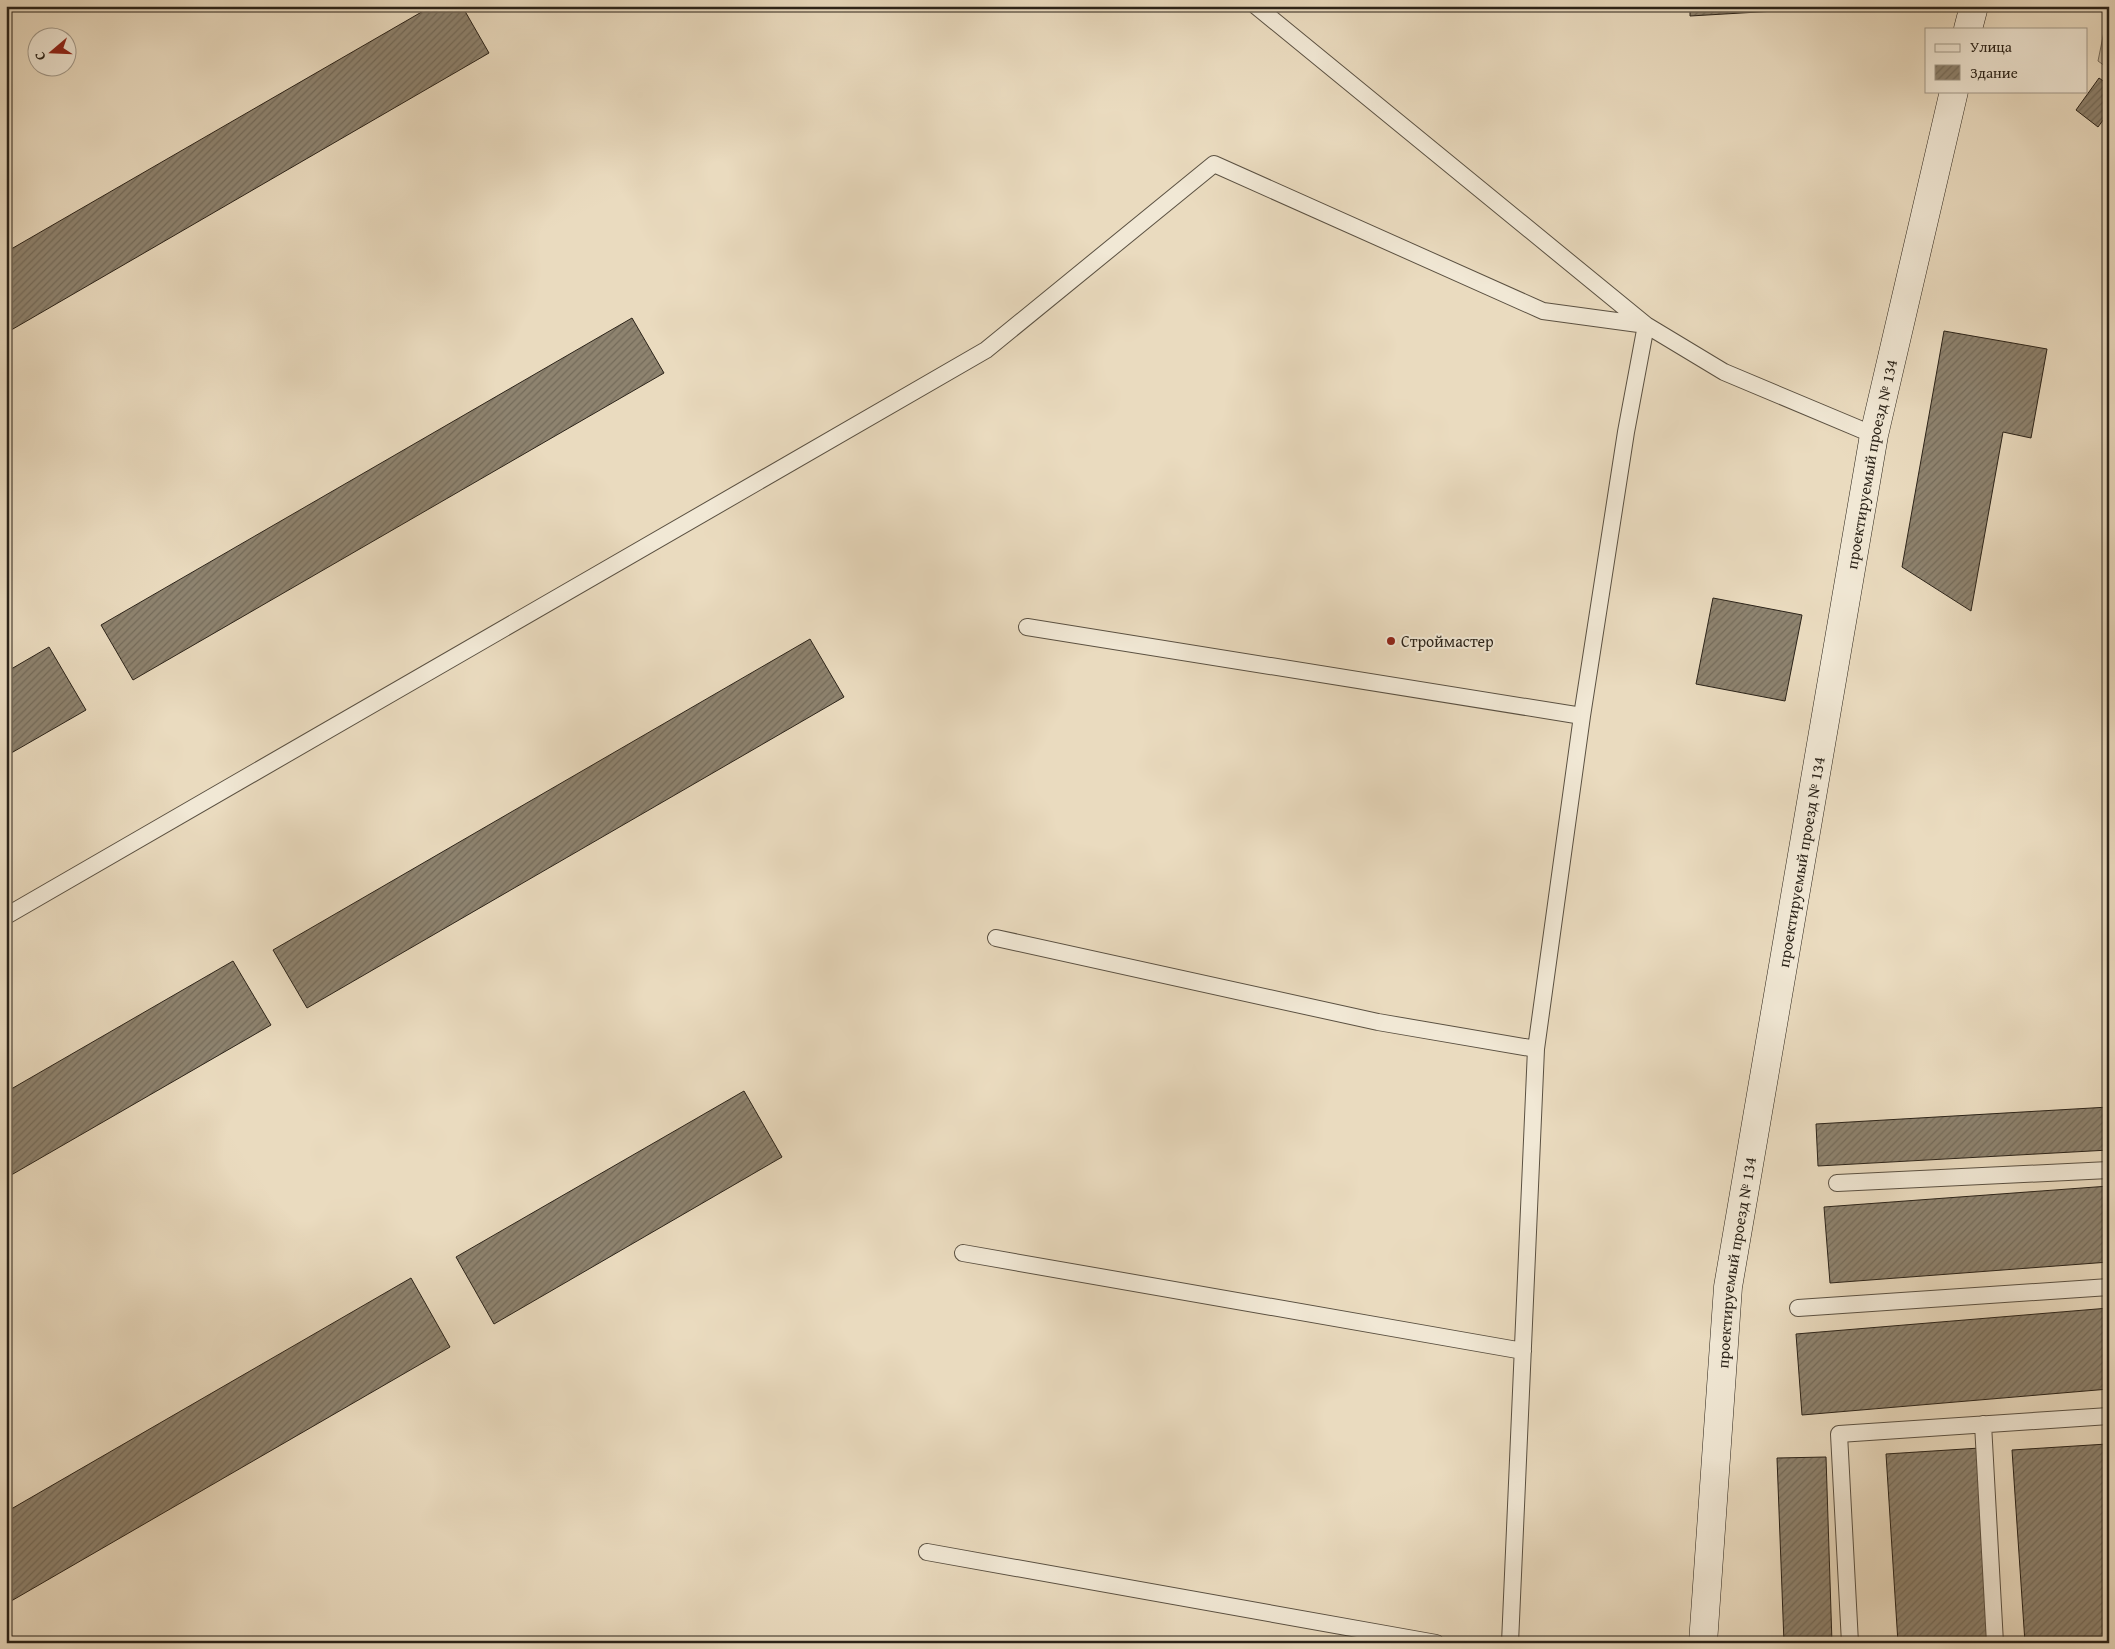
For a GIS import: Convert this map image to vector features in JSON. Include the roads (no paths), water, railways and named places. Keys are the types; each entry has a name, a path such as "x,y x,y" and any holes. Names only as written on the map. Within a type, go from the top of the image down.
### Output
{"street":[{"path":"1968,28 1974,6"},
{"name":"проектируемый проезд № 134","path":"1702,1643 1728,1287 1874,435 1954,92"}],"lane":[{"path":"1256,6 1646,325 1724,372 1874,435"},
{"path":"6,916 986,350 1214,164 1543,312 1646,325"},
{"path":"1510,1643 1536,1049 1582,716 1626,432 1646,325"},
{"path":"1027,627 1582,716"},
{"path":"996,938 1378,1022 1536,1049"},
{"path":"1837,1183 2109,1170"},
{"path":"963,1253 1523,1350"},
{"path":"1798,1308 2109,1287"},
{"path":"1850,1643 1839,1434 2109,1416"},
{"path":"1983,1424 1995,1643"},
{"path":"927,1552 1436,1643"}],"place":[{"name":"Строймастер","path":"1391,641"}]}
